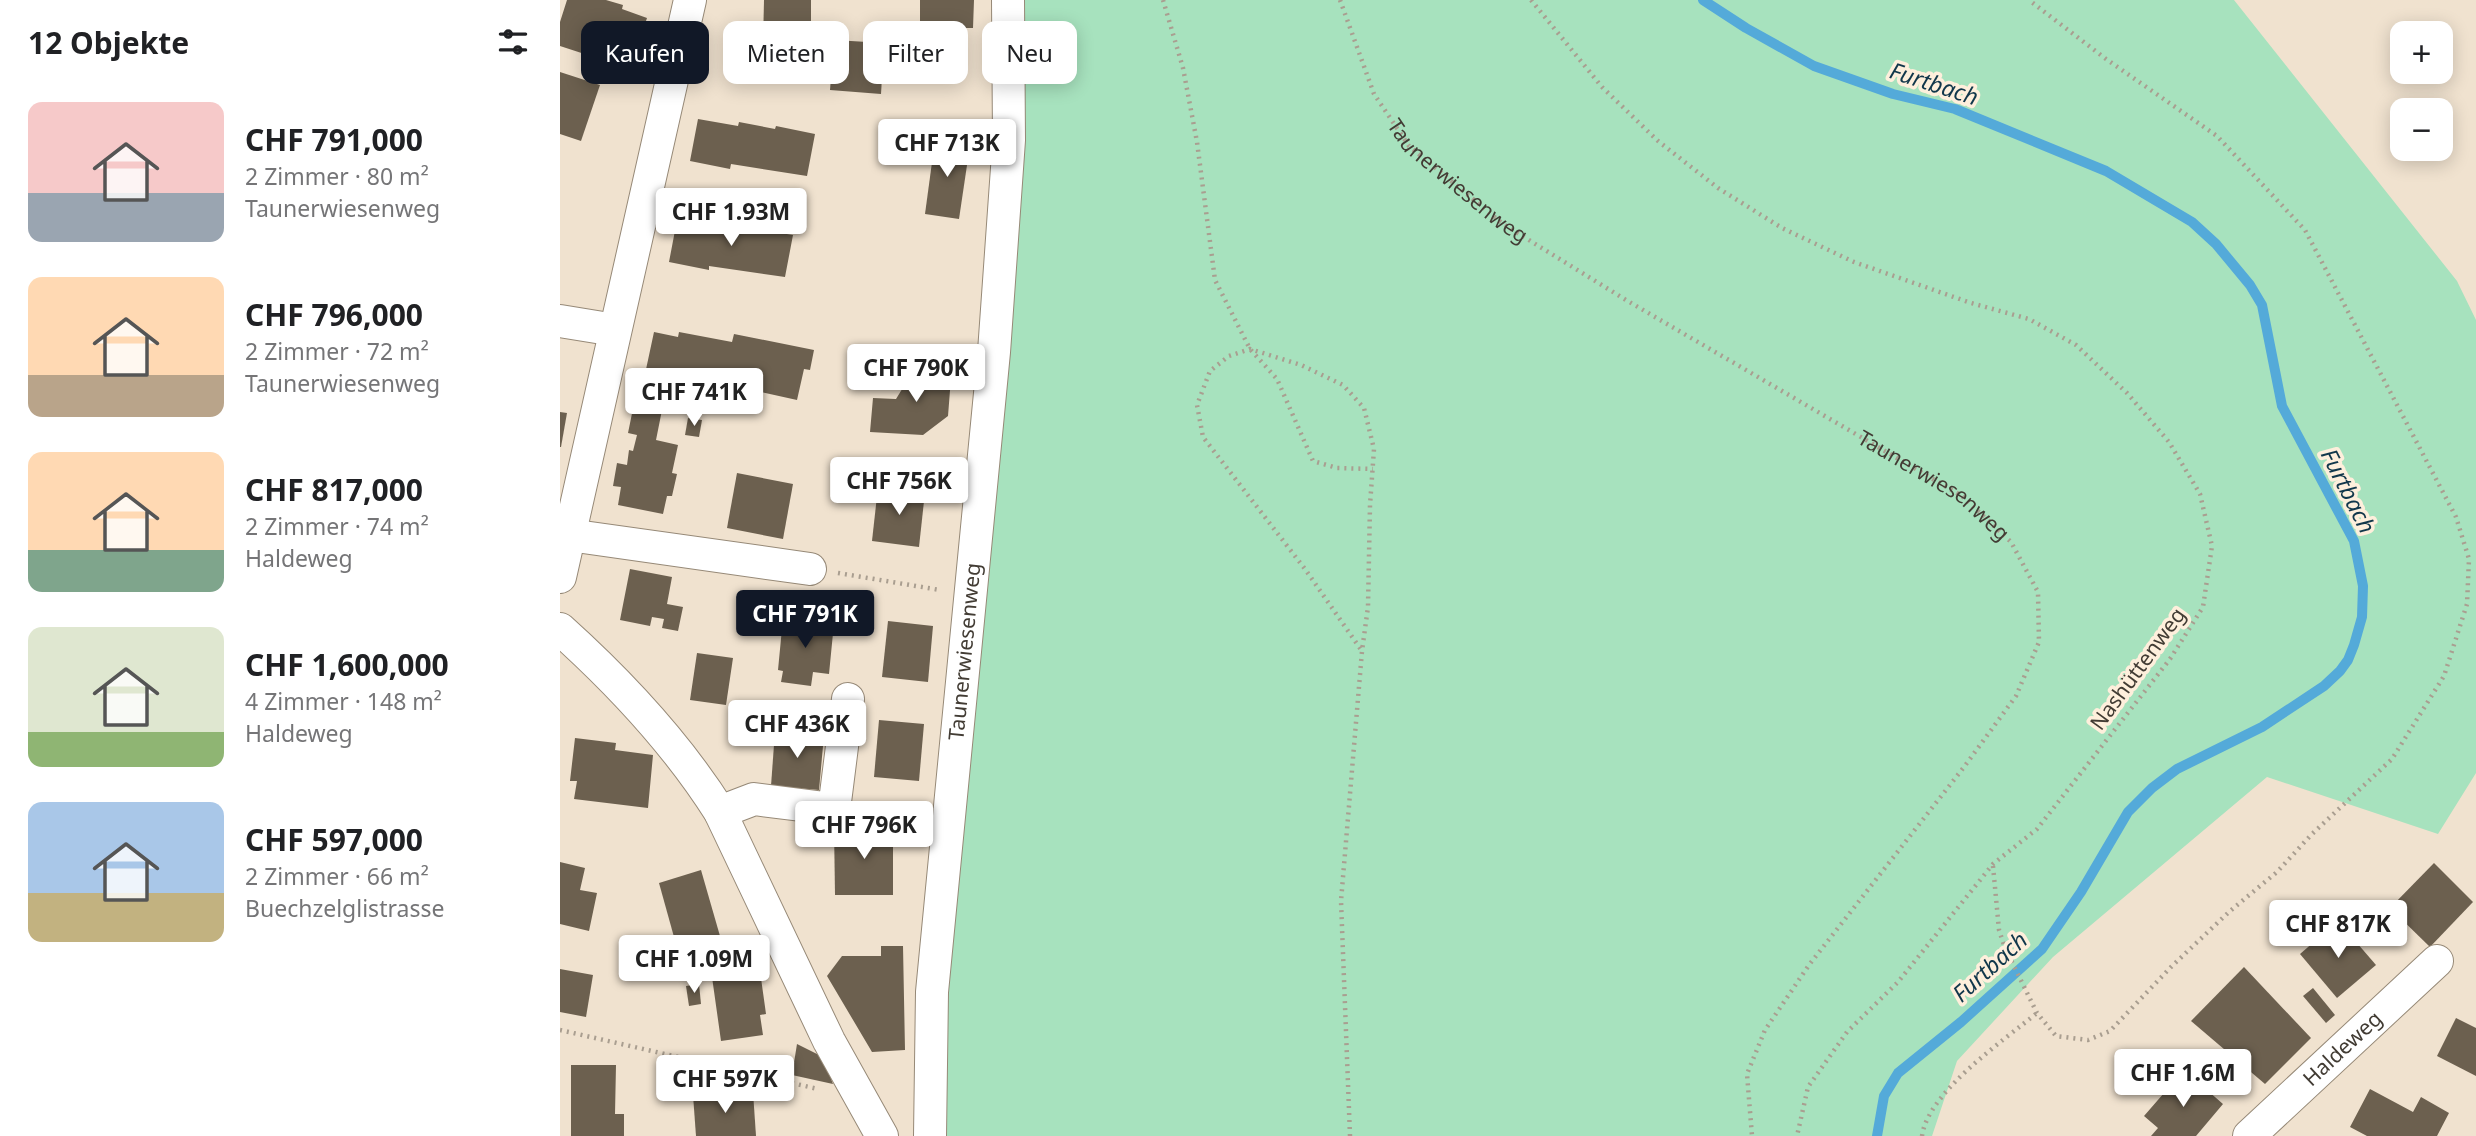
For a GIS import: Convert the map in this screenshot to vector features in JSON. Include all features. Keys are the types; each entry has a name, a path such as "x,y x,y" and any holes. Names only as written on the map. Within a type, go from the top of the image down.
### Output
{"street":[{"path":"560,577 690,0"},
{"name":"Taunerwiesenweg","path":"930,1136 932,992 994,352 1009,140 1008,0"},
{"path":"560,321 615,330"},
{"path":"570,532 583,537 810,569"},
{"path":"560,629 630,697 698,778 720,812 829,1041 882,1136"},
{"path":"720,812 754,799 825,808 835,802 848,698"},
{"name":"Haldeweg","path":"2249,1136 2437,961"}],"path":[{"path":"1163,0 1183,68 1197,142 1215,280 1250,349 1278,379 1313,461 1337,468 1373,469"},
{"name":"Taunerwiesenweg","path":"1339,0 1374,94 1409,146 1514,231 1626,300 1962,496 2011,542 2038,592 2039,642 2016,696 1809,965 1765,1030 1747,1074 1752,1136"},
{"name":"Nashüttenweg","path":"1531,0 1602,87 1658,141 1718,188 1782,229 1854,262 1971,303 2029,319 2076,345 2127,393 2169,442 2200,494 2212,546 2203,607 2170,659 2037,829 1993,864"},
{"path":"1993,864 1998,930 2036,1013 2056,1035 2088,1040 2110,1031 2180,958 2277,872 2311,835 2392,759 2444,676 2467,604 2469,559 2456,517 2305,230 2217,136 2106,59 2029,0"},
{"path":"1350,1136 1341,901 1368,607 1374,449 1364,408 1343,385 1301,365 1250,349 1229,356 1210,371 1197,405 1203,437 1305,569 1362,651"},
{"path":"810,569 969,594"},
{"path":"1797,1136 1808,1087 1847,1032 1898,982 1993,864"},
{"path":"1922,1136 1924,1123 1935,1103 2036,1013"},
{"path":"560,1030 828,1091"}],"green space":[{"path":"1008,0 2234,0 2457,281 2476,320 2476,773 2438,834 2267,777 2053,957 1957,1061 1932,1136 930,1136 1002,84 1077,84 1077,21 1007,21"}],"building":[{"path":"567,0 606,0 623,5 622,9 647,18 646,21 581,21 581,53 560,46 560,22"},
{"path":"764,0 811,0 811,21 764,21"},
{"path":"920,0 974,0 973,28 968,28 968,21 920,21"},
{"path":"849,41 863,42 863,84 882,84 881,94 830,90 830,84 849,84"},
{"path":"560,72 581,79 581,84 600,85 581,141 560,134"},
{"path":"698,119 738,126 739,122 775,129 776,126 815,134 807,176 731,164 730,169 690,161"},
{"path":"935,140 970,145 959,219 925,214"},
{"path":"677,220 717,228 717,223 793,235 785,277 709,266 709,270 669,262"},
{"path":"654,332 678,337 679,332 732,342 734,334 814,350 810,370 804,369 797,400 724,384 723,392 645,374"},
{"path":"919,363 952,365 948,416 923,435 870,432 873,398 896,399 904,386 917,381"},
{"path":"637,389 665,395 656,440 678,445 672,473 677,474 672,496 667,496 663,514 618,505 621,487 613,486 617,463 627,465 629,450 633,451 637,435 628,433"},
{"path":"560,412 567,413 561,447 560,447"},
{"path":"688,418 702,420 699,437 685,435"},
{"path":"737,473 793,484 783,539 727,528"},
{"path":"878,487 925,492 919,547 872,541"},
{"path":"630,569 672,577 667,604 683,607 678,631 662,628 664,619 652,617 650,626 620,620"},
{"path":"783,618 834,623 829,674 813,672 811,686 781,682 783,671 778,670"},
{"path":"888,621 933,626 928,682 882,677"},
{"path":"697,653 733,658 726,705 690,700"},
{"path":"879,720 924,724 919,781 874,777"},
{"path":"775,731 824,735 819,790 771,786"},
{"path":"575,738 616,743 615,750 653,755 648,808 574,799 577,781 570,781"},
{"path":"834,827 893,827 893,895 835,895"},
{"path":"560,862 585,868 580,890 597,893 589,931 560,924"},
{"path":"2434,863 2473,902 2430,947 2390,908"},
{"path":"701,870 722,943 679,955 659,883"},
{"path":"2338,921 2376,965 2337,998 2300,954"},
{"path":"881,946 903,946 905,1050 872,1052 827,976 842,956 881,956"},
{"path":"698,961 700,978 688,980 685,963"},
{"path":"2244,967 2311,1038 2265,1084 2191,1021"},
{"path":"560,969 593,975 586,1017 560,1012"},
{"path":"760,971 766,1014 760,1015 763,1035 721,1041 712,977"},
{"path":"699,984 701,1004 689,1006 686,986"},
{"path":"2313,988 2335,1015 2326,1023 2303,996"},
{"path":"2456,1018 2476,1028 2476,1076 2437,1056"},
{"path":"797,1044 823,1057 833,1084 792,1075"},
{"path":"571,1065 616,1065 615,1114 624,1114 624,1136 571,1136"},
{"path":"2184,1070 2223,1104 2196,1136 2151,1136 2158,1128 2144,1116"},
{"path":"2370,1089 2413,1112 2421,1097 2449,1113 2437,1136 2367,1136 2350,1127"},
{"path":"753,1092 756,1136 696,1136 693,1095"}],"waterway":[{"name":"Furtbach","path":"1703,0 1814,66 1893,94 1955,109 2106,171 2192,222 2216,244 2250,285 2262,305 2282,406 2354,541 2363,586 2362,617 2348,660 2340,671 2324,686 2262,727 2177,769 2152,788 2128,812 2081,892 2042,949 1961,1022 1898,1073 1884,1096 1877,1136"}]}
